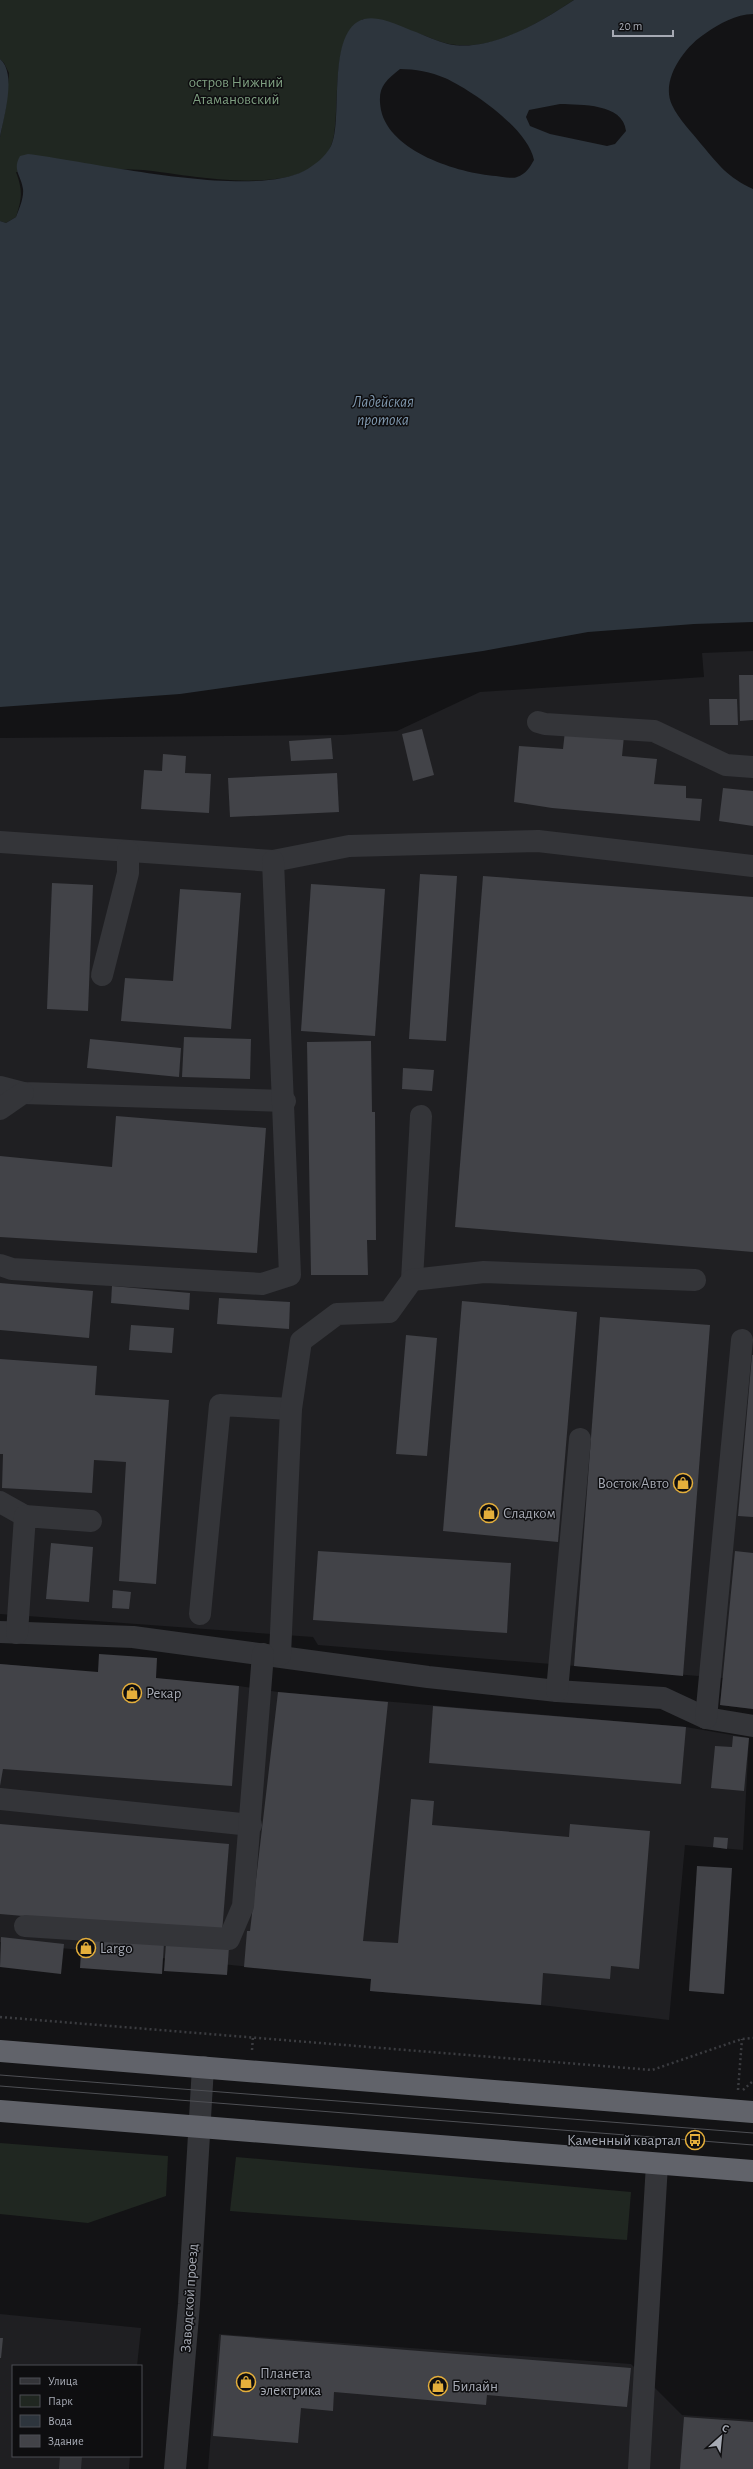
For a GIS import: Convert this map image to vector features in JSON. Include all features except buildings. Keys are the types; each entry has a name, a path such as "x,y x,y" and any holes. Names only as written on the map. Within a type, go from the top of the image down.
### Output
{"highway":[{"path":"0,2051 753,2112"},
{"path":"0,2111 753,2171"}],"street":[{"path":"538,722 654,731 726,765 753,767"},
{"path":"0,842 273,861 349,846 538,841 753,866"},
{"path":"102,974 128,873 128,851"},
{"path":"0,1265 12,1269 262,1284 290,1275 285,1101 273,861"},
{"path":"0,1087 23,1093 285,1101"},
{"path":"0,1109 23,1093"},
{"path":"25,1926 229,1939 243,1906 251,1825 272,1654 291,1409 301,1341 337,1314 390,1312 412,1280 422,1116"},
{"path":"412,1280 484,1272 695,1280"},
{"path":"706,1718 742,1340"},
{"path":"200,1614 220,1405 291,1409"},
{"path":"557,1691 580,1439"},
{"path":"0,1502 25,1516 90,1521"},
{"path":"25,1516 8,1633 133,1637 272,1654 428,1677 557,1691 662,1698 706,1718 753,1726"},
{"path":"0,1799 251,1825"},
{"name":"Заводской проезд","path":"175,2469 189,2304 203,2067"},
{"path":"639,2469 657,2164"},
{"path":"70,2469 71,2457"}],"path":[{"path":"0,2016 652,2070 742,2038 753,2038"},
{"path":"252,2051 253,2036"},
{"path":"742,2038 738,2094 753,2081"}],"shaded area":[{"path":"753,651 753,1709 720,1705 723,1678 318,1645 313,1637 0,1614 0,738 342,735 397,731 480,692 704,677 702,653"},
{"path":"0,1664 239,1686 278,1692 686,1727 749,1738 743,1850 685,1845 669,2020 541,2005 370,1991 371,1979 0,1942"},
{"path":"0,2314 141,2328 137,2365 12,2365 12,2457 130,2457 129,2469 0,2469"},
{"path":"219,2334 631,2364 682,2415 753,2420 753,2469 208,2469"}],"green space":[{"name":"остров Нижний Атамановский","path":"0,0 574,0 546,18 515,34 482,44 449,44 420,34 363,19 351,29 345,39 341,51 334,135 324,157 306,171 280,178 251,181 127,169 16,172 21,190 20,205 16,217 6,223 0,221 0,137 6,106 9,73 4,63 0,59"},
{"path":"0,2143 168,2156 166,2196 88,2223 0,2214"},
{"path":"236,2157 631,2192 627,2240 230,2211"}],"water":[{"name":"Ладейская протока","path":"574,0 753,0 753,14 740,16 722,23 706,33 690,46 677,64 672,75 669,85 669,95 678,116 719,164 736,180 753,189 753,622 694,624 588,632 483,651 180,694 0,707 0,221 6,223 16,217 21,203 23,189 17,169 20,156 28,154 170,176 210,180 247,181 279,179 308,169 329,150 335,134 338,77 340,57 344,40 352,27 364,19 370,18 384,20 444,43 464,46 497,40 514,34","holes":["400,69 423,71 440,76 457,84 484,101 498,112 522,136 530,148 534,160 529,168 523,174 515,178 481,174 445,165 411,149 397,138 387,125 381,110 380,96 383,86","560,104 600,107 609,110 617,115 623,122 626,131 615,144 607,146 550,134 530,126 526,117 529,110"]},
{"path":"0,59 8,74 9,85 0,137"}],"tram line":[{"path":"0,2075 753,2133"},
{"path":"0,2086 753,2145"}],"place":[{"name":"Восток Авто","path":"683,1483"},
{"name":"Сладком","path":"489,1513"},
{"name":"Рекар","path":"132,1693"},
{"name":"Largo","path":"86,1948"},
{"name":"Каменный квартал","path":"695,2140"},
{"name":"Планета электрика","path":"246,2382"},
{"name":"Билайн","path":"438,2386"}]}
